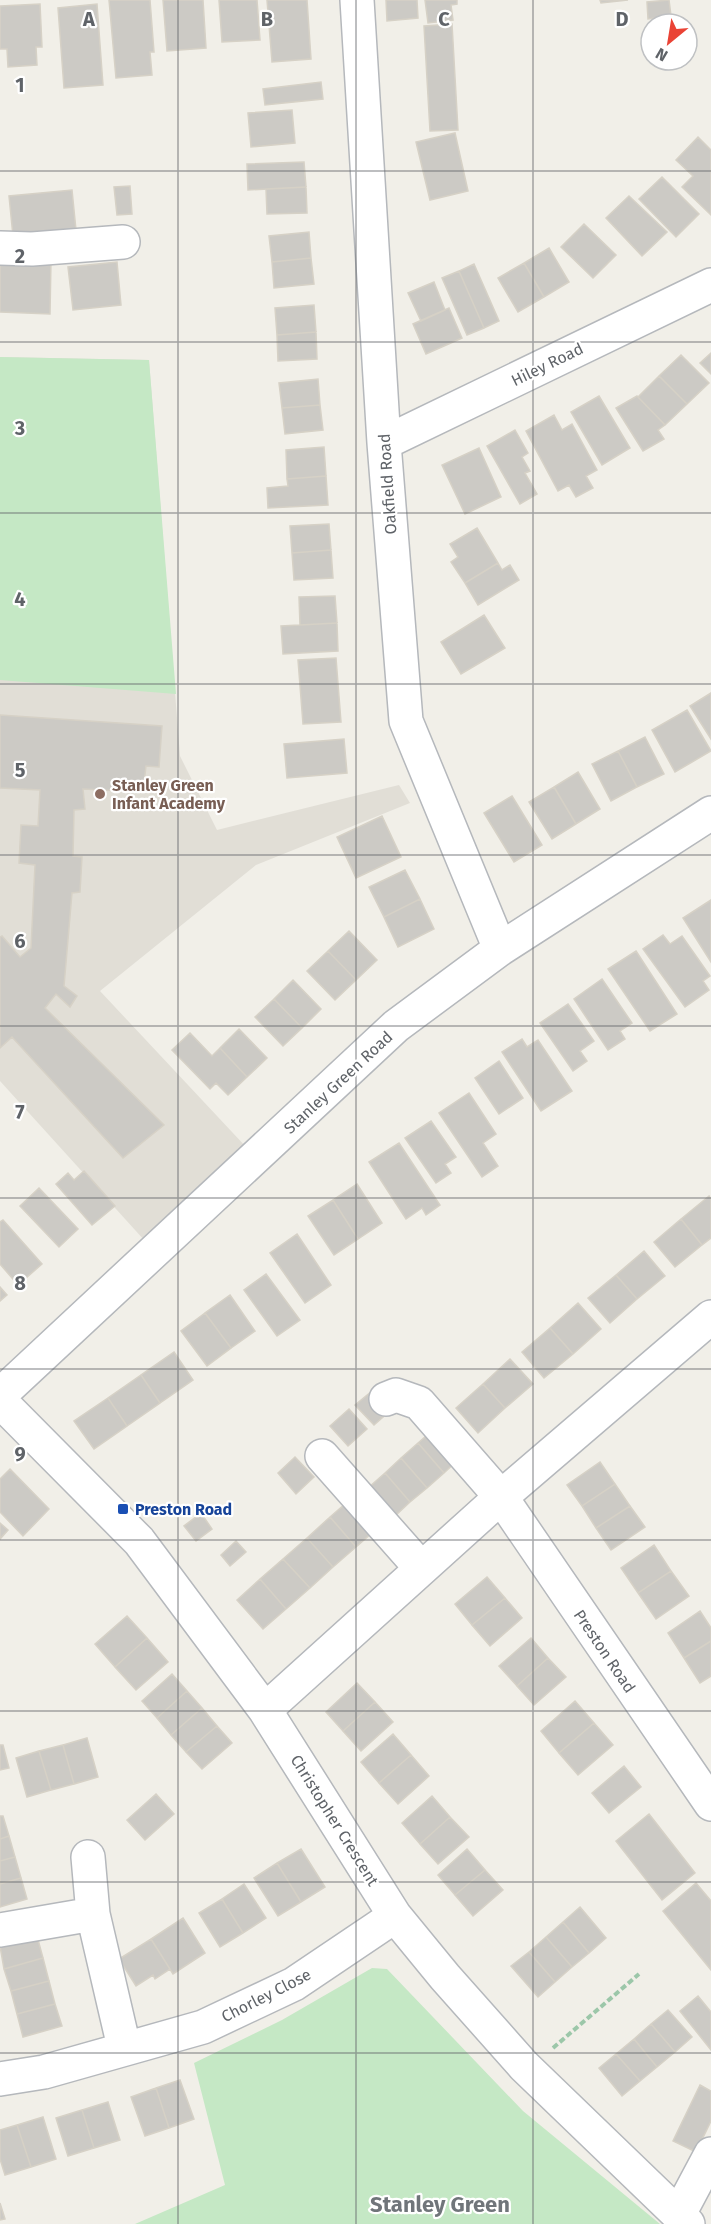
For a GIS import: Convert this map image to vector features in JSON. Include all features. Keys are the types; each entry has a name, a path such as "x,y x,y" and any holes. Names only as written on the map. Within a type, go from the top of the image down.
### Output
{"street":[{"name":"Oakfield Road","path":"357,0 384,443 406,721 500,949"},
{"path":"0,248 32,249 123,242"},
{"name":"Hiley Road","path":"384,443 711,285"},
{"name":"Stanley Green Road","path":"0,1395 213,1200 396,1026 500,949 711,813"},
{"path":"265,1710 501,1497 711,1317"},
{"name":"Preston Road","path":"386,1399 396,1395 419,1403 501,1497 711,1804"},
{"name":"Christopher Crescent","path":"0,1401 139,1541 265,1710 395,1916 528,2069 611,2152 683,2219"},
{"path":"322,1456 422,1568"},
{"path":"88,1857 93,1914 124,2047"},
{"path":"0,1930 93,1914"},
{"name":"Chorley Close","path":"0,2079 44,2072 124,2047 203,2027 294,1984 395,1916"},
{"path":"683,2219 711,2154"}],"path":[{"path":"528,2069 639,1974"}],"shaded area":[{"name":"Stanley Green Infant Academy","path":"0,357 149,360 180,756 217,830 399,785 410,803 256,865 100,991 247,1148 145,1241 0,1081"}],"green space":[{"path":"0,357 149,360 176,694 0,680"},
{"path":"372,1968 387,1969 523,2111 660,2224 135,2224 225,2185 194,2063 282,2020"}],"building":[{"path":"109,0 150,0 154,52 150,52 152,75 116,78"},
{"path":"163,0 203,0 206,48 167,51"},
{"path":"219,0 257,0 260,40 222,42"},
{"path":"267,0 307,0 311,59 272,62"},
{"path":"386,0 417,0 418,18 387,21"},
{"path":"425,0 457,0 457,4 451,5 453,20 428,23"},
{"path":"600,0 628,0 601,3"},
{"path":"669,0 670,12 648,12 647,2"},
{"path":"40,4 42,47 36,47 37,65 8,67 7,49 0,49 0,6"},
{"path":"97,4 103,85 64,88 58,8"},
{"path":"452,24 458,130 430,131 424,26"},
{"path":"321,82 323,99 265,105 263,89"},
{"path":"292,110 295,143 251,147 248,113"},
{"path":"455,133 468,191 430,200 416,142"},
{"path":"698,137 711,150 711,215 682,187 693,176 676,160"},
{"path":"304,162 306,187 248,190 247,164"},
{"path":"662,177 699,214 676,237 639,199"},
{"path":"130,186 132,214 117,215 114,187"},
{"path":"306,187 307,213 267,214 266,189"},
{"path":"72,190 76,230 13,236 9,196"},
{"path":"629,196 667,232 642,256 606,218"},
{"path":"584,224 616,255 593,278 561,247"},
{"path":"309,232 311,258 272,262 269,236"},
{"path":"549,248 569,282 544,297 524,263"},
{"path":"0,258 51,260 50,314 0,312"},
{"path":"311,258 314,284 274,288 272,262"},
{"path":"117,262 121,305 73,310 68,267"},
{"path":"524,263 544,297 518,312 498,278"},
{"path":"474,264 499,321 484,328 459,271"},
{"path":"459,271 484,328 467,335 442,278"},
{"path":"434,282 445,310 421,321 408,293"},
{"path":"314,305 316,332 277,335 275,308"},
{"path":"449,308 462,338 426,354 413,324"},
{"path":"316,332 317,359 278,361 277,335"},
{"path":"711,353 711,374 700,363"},
{"path":"681,355 709,383 687,404 659,376"},
{"path":"659,376 687,404 665,425 638,397"},
{"path":"318,379 320,405 282,408 279,383"},
{"path":"599,396 630,448 602,465 571,412"},
{"path":"637,396 665,425 658,430 664,439 643,451 616,408"},
{"path":"320,405 323,430 285,434 282,408"},
{"path":"554,415 562,430 572,424 597,470 586,476 593,488 576,497 569,485 558,491 526,431"},
{"path":"515,430 528,453 522,457 530,471 525,473 537,494 520,504 487,446"},
{"path":"324,447 326,476 287,479 286,450"},
{"path":"479,448 501,497 465,514 442,465"},
{"path":"326,476 328,505 268,508 267,488 288,486 287,479"},
{"path":"329,524 331,550 292,553 290,526"},
{"path":"477,528 498,563 465,583 451,562 458,557 450,544"},
{"path":"331,550 333,578 294,580 292,553"},
{"path":"498,563 502,570 510,565 519,580 478,605 465,583"},
{"path":"335,596 337,623 300,625 299,597"},
{"path":"484,615 505,648 461,674 441,642"},
{"path":"337,623 338,651 283,654 281,626"},
{"path":"336,658 341,722 303,724 298,660"},
{"path":"711,693 711,739 690,706"},
{"path":"687,710 711,751 675,772 652,730"},
{"path":"0,715 162,726 159,767 146,766 143,792 83,789 85,809 74,810 73,856 82,857 80,892 72,893 64,986 77,996 70,1007 56,994 45,1008 164,1125 123,1158 12,1037 0,1048 0,937 2,936 20,957 31,948 35,865 19,863 21,825 38,826 40,790 0,788"},
{"path":"645,737 664,774 637,787 618,751"},
{"path":"344,739 347,773 287,778 284,744"},
{"path":"618,751 637,787 611,801 592,764"},
{"path":"578,772 600,809 576,824 554,787"},
{"path":"554,787 576,824 552,839 529,802"},
{"path":"512,796 542,845 514,862 484,813"},
{"path":"382,816 401,857 356,878 337,837"},
{"path":"405,870 420,899 384,917 369,887"},
{"path":"420,899 434,929 398,947 384,917"},
{"path":"711,900 711,962 683,918"},
{"path":"349,931 377,960 356,980 328,951"},
{"path":"663,935 670,944 682,936 710,976 703,981 709,990 685,1007 643,949"},
{"path":"328,951 356,980 335,1000 307,971"},
{"path":"636,951 677,1014 650,1031 608,969"},
{"path":"602,979 632,1023 620,1031 625,1039 608,1050 574,999"},
{"path":"293,980 321,1009 302,1028 274,999"},
{"path":"274,999 302,1028 283,1046 255,1017"},
{"path":"568,1004 594,1041 580,1051 587,1061 573,1071 540,1023"},
{"path":"239,1029 267,1058 247,1077 220,1048"},
{"path":"190,1033 212,1056 220,1048 247,1077 228,1095 216,1083 210,1089 172,1050"},
{"path":"522,1039 527,1047 538,1040 572,1091 541,1111 502,1052"},
{"path":"499,1061 523,1098 499,1114 475,1078"},
{"path":"469,1093 496,1134 483,1143 498,1166 482,1177 439,1113"},
{"path":"431,1121 456,1157 445,1164 451,1173 436,1183 405,1138"},
{"path":"399,1143 440,1205 426,1215 422,1208 406,1219 369,1162"},
{"path":"84,1171 115,1206 92,1225 56,1184 68,1173 74,1180"},
{"path":"357,1184 382,1223 358,1239 333,1200"},
{"path":"39,1188 78,1229 59,1247 20,1206"},
{"path":"709,1196 711,1199 711,1238 702,1245 681,1219"},
{"path":"333,1200 358,1239 334,1255 308,1216"},
{"path":"681,1219 702,1245 675,1267 654,1242"},
{"path":"3,1220 42,1264 18,1285 0,1264 0,1222"},
{"path":"297,1234 331,1285 305,1303 270,1253"},
{"path":"644,1251 665,1276 637,1299 616,1275"},
{"path":"266,1274 300,1320 277,1336 244,1290"},
{"path":"616,1275 637,1299 610,1323 588,1298"},
{"path":"0,1287 7,1295 0,1301"},
{"path":"230,1295 255,1331 231,1348 205,1313"},
{"path":"578,1303 601,1329 573,1354 550,1328"},
{"path":"205,1313 231,1348 207,1366 181,1331"},
{"path":"550,1328 573,1354 544,1378 522,1352"},
{"path":"174,1352 193,1380 160,1403 141,1375"},
{"path":"510,1359 533,1384 505,1408 483,1384"},
{"path":"141,1375 160,1403 127,1426 108,1398"},
{"path":"483,1384 505,1408 478,1433 456,1408"},
{"path":"372,1391 390,1411 374,1425 355,1405"},
{"path":"108,1398 127,1426 94,1449 74,1421"},
{"path":"349,1409 367,1429 348,1446 330,1426"},
{"path":"434,1429 460,1458 444,1473 418,1443"},
{"path":"418,1443 444,1473 427,1488 401,1458"},
{"path":"295,1457 314,1477 296,1494 278,1473"},
{"path":"401,1458 427,1488 410,1502 385,1473"},
{"path":"600,1462 615,1484 582,1506 567,1485"},
{"path":"10,1469 49,1509 23,1536 0,1512 0,1479"},
{"path":"385,1473 410,1502 394,1517 368,1488"},
{"path":"615,1484 630,1506 596,1528 582,1506"},
{"path":"353,1497 380,1526 356,1547 330,1517"},
{"path":"630,1506 645,1527 611,1550 596,1528"},
{"path":"201,1513 212,1529 196,1541 184,1526"},
{"path":"330,1517 356,1547 333,1567 307,1538"},
{"path":"0,1523 8,1530 0,1539"},
{"path":"307,1538 333,1567 310,1588 283,1559"},
{"path":"236,1541 246,1552 230,1566 221,1555"},
{"path":"654,1545 671,1571 638,1593 621,1568"},
{"path":"283,1559 310,1588 286,1609 260,1579"},
{"path":"671,1571 689,1596 656,1619 638,1593"},
{"path":"487,1577 505,1598 472,1625 455,1604"},
{"path":"260,1579 286,1609 263,1629 237,1600"},
{"path":"505,1598 522,1618 490,1646 472,1625"},
{"path":"700,1611 711,1628 711,1641 684,1658 668,1633"},
{"path":"127,1616 147,1638 115,1667 95,1644"},
{"path":"147,1638 168,1662 136,1690 115,1667"},
{"path":"531,1638 548,1658 517,1686 499,1666"},
{"path":"711,1641 711,1676 700,1683 684,1658"},
{"path":"548,1658 566,1677 534,1705 517,1686"},
{"path":"172,1674 187,1691 157,1718 142,1701"},
{"path":"357,1683 375,1702 343,1731 326,1712"},
{"path":"187,1691 202,1708 171,1735 157,1718"},
{"path":"575,1701 594,1723 559,1753 541,1731"},
{"path":"375,1702 393,1722 361,1751 343,1731"},
{"path":"202,1708 217,1726 186,1752 171,1735"},
{"path":"594,1723 613,1745 578,1775 559,1753"},
{"path":"217,1726 232,1743 202,1769 186,1752"},
{"path":"393,1734 411,1755 379,1783 361,1762"},
{"path":"87,1738 98,1777 74,1784 63,1745"},
{"path":"0,1745 3,1745 9,1768 0,1770"},
{"path":"63,1745 74,1784 51,1790 39,1751"},
{"path":"39,1751 51,1790 27,1797 16,1758"},
{"path":"411,1755 429,1776 398,1804 379,1783"},
{"path":"624,1766 641,1787 609,1813 592,1793"},
{"path":"156,1794 174,1814 145,1840 127,1820"},
{"path":"432,1796 450,1817 420,1844 402,1823"},
{"path":"649,1814 695,1873 662,1900 616,1841"},
{"path":"0,1816 3,1816 9,1836 0,1839"},
{"path":"450,1817 469,1837 438,1864 420,1844"},
{"path":"9,1836 15,1857 0,1861 0,1839"},
{"path":"301,1849 325,1887 301,1902 277,1863"},
{"path":"467,1849 485,1870 455,1895 438,1875"},
{"path":"15,1857 21,1878 0,1884 0,1861"},
{"path":"277,1863 301,1902 278,1916 254,1878"},
{"path":"485,1870 503,1890 473,1916 455,1895"},
{"path":"21,1878 27,1899 0,1907 0,1884"},
{"path":"696,1883 711,1901 711,1970 663,1911"},
{"path":"244,1884 266,1918 243,1933 222,1899"},
{"path":"222,1899 243,1933 220,1947 199,1913"},
{"path":"580,1907 606,1938 589,1953 563,1922"},
{"path":"183,1918 205,1953 173,1974 151,1939"},
{"path":"563,1922 589,1953 572,1967 546,1937"},
{"path":"37,1936 43,1958 4,1969 0,1946"},
{"path":"546,1937 572,1967 555,1982 529,1952"},
{"path":"151,1939 170,1969 155,1979 153,1975 136,1986 119,1959"},
{"path":"529,1952 555,1982 538,1997 511,1966"},
{"path":"43,1958 49,1981 11,1991 4,1969"},
{"path":"49,1981 55,2004 17,2014 11,1991"},
{"path":"698,1996 711,2012 711,2050 680,2011"},
{"path":"55,2004 62,2026 23,2037 17,2014"},
{"path":"668,2010 692,2037 675,2052 651,2024"},
{"path":"651,2024 675,2052 657,2067 634,2039"},
{"path":"634,2039 657,2067 640,2081 616,2054"},
{"path":"616,2054 640,2081 622,2096 599,2068"},
{"path":"180,2080 194,2119 169,2128 156,2088"},
{"path":"700,2085 711,2091 711,2121 696,2152 673,2141"},
{"path":"156,2088 169,2128 145,2136 131,2097"},
{"path":"108,2102 120,2140 94,2148 82,2110"},
{"path":"82,2110 94,2148 68,2156 56,2118"},
{"path":"43,2117 56,2159 31,2167 17,2125"},
{"path":"17,2125 31,2167 5,2175 0,2159 0,2130"},
{"path":"0,2203 5,2219 0,2220"}],"place":[{"name":"Stanley Green Infant Academy","path":"100,794"},
{"name":"Preston Road","path":"123,1509"}],"district":[{"name":"Stanley Green","path":"440,2204"}]}
